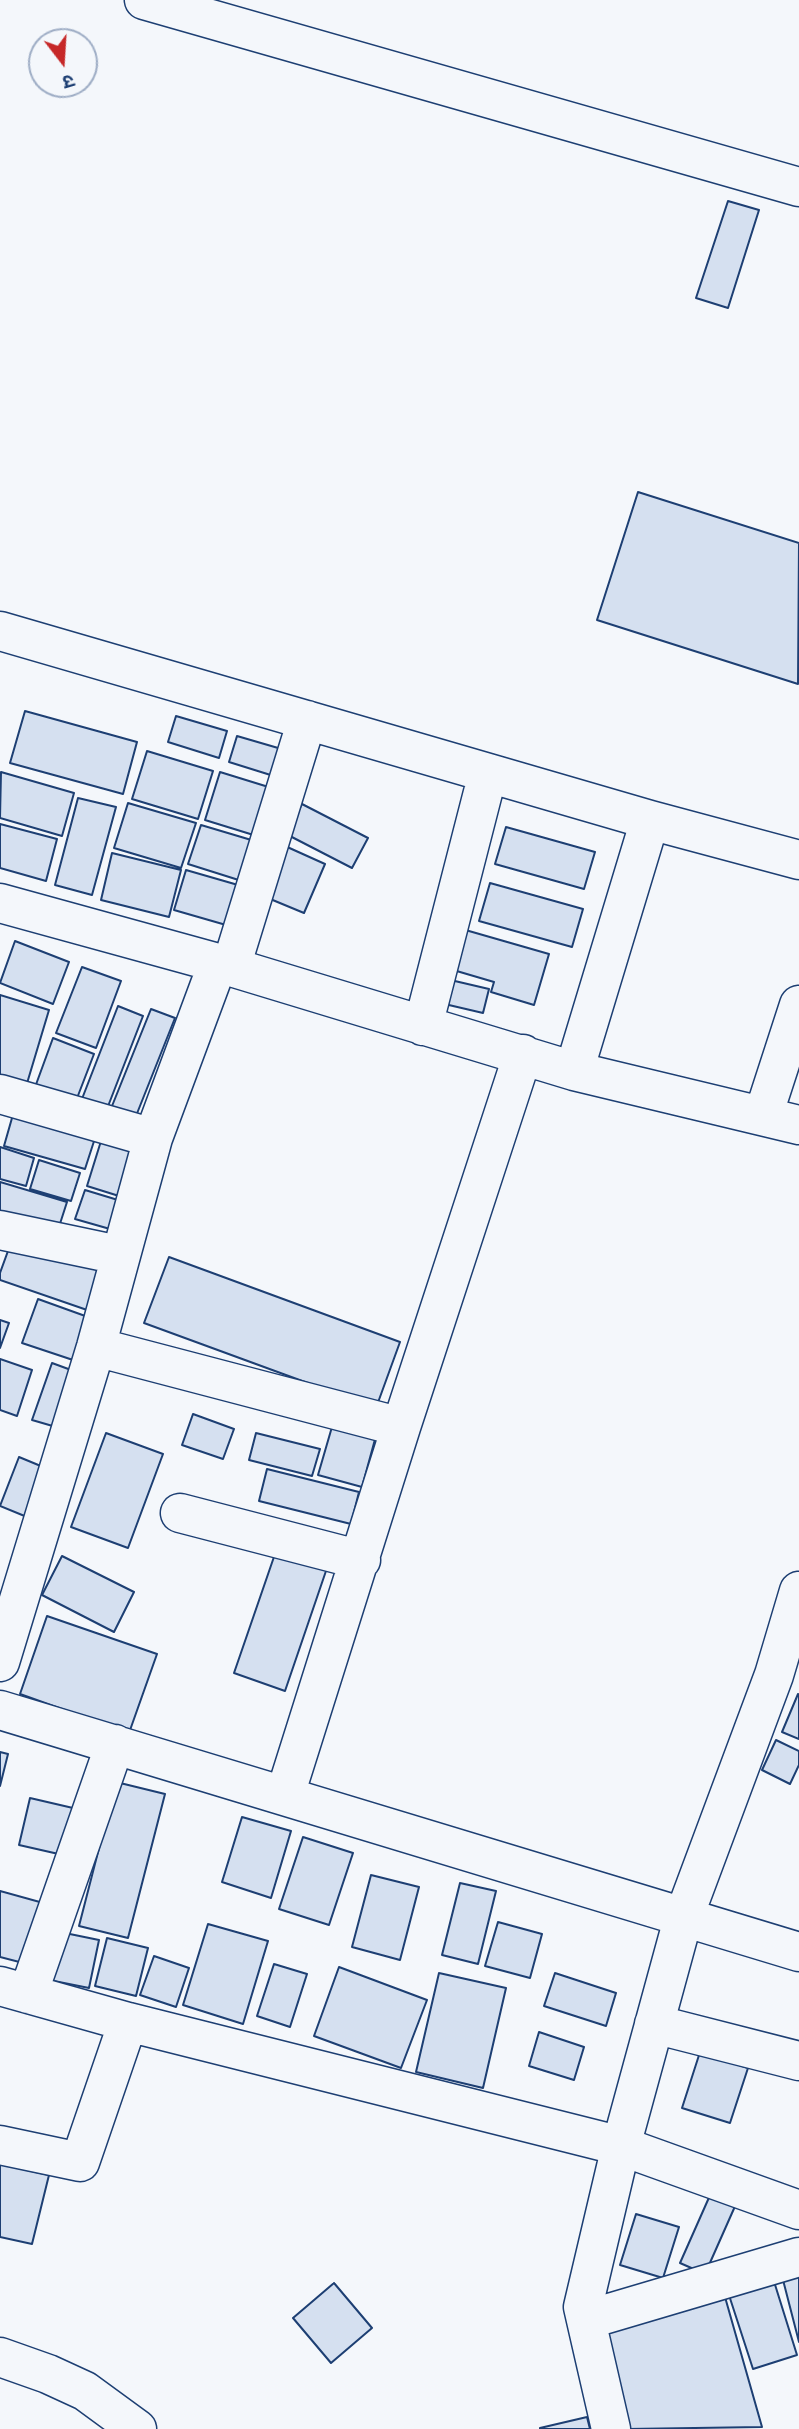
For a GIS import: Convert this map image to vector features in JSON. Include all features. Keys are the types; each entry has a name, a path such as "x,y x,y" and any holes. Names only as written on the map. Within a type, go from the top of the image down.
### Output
{"street":[{"path":"144,0 799,187"},
{"path":"2,637 307,720 650,820 799,860"},
{"path":"0,1662 96,1348 119,1255 153,1138 225,965 307,720"},
{"path":"423,1026 488,773"},
{"path":"574,1071 650,820"},
{"path":"0,903 225,965 574,1071 781,1121 799,1005"},
{"path":"285,1795 523,1054"},
{"path":"0,1094 153,1138"},
{"path":"0,1230 119,1255"},
{"path":"96,1348 401,1427"},
{"path":"180,1513 360,1560"},
{"path":"611,2429 583,2306 621,2147 682,1919 787,1680 799,1591"},
{"path":"0,1710 285,1795 682,1919 799,1952"},
{"path":"115,1744 14,1990 128,2022 621,2147 799,2210"},
{"path":"0,2145 80,2162 128,2022"},
{"path":"654,2024 799,2061"},
{"path":"586,2320 799,2257"},
{"path":"0,2357 85,2391 137,2429"}],"building":[{"path":"728,201 759,210 728,308 696,298"},
{"path":"638,492 799,543 798,684 597,620"},
{"path":"25,711 137,742 123,794 10,763"},
{"path":"176,716 227,731 219,758 168,742"},
{"path":"237,736 285,750 277,777 229,762"},
{"path":"147,751 213,771 198,819 132,799"},
{"path":"1,772 74,793 62,836 0,818"},
{"path":"220,772 275,789 260,837 205,820"},
{"path":"78,798 116,807 92,895 55,885"},
{"path":"128,803 196,823 181,868 114,848"},
{"path":"302,804 368,838 352,868 286,834"},
{"path":"0,824 57,839 46,881 0,868"},
{"path":"201,825 258,842 245,882 188,864"},
{"path":"506,827 595,852 584,889 495,864"},
{"path":"285,846 325,864 304,913 263,896"},
{"path":"112,853 181,870 169,917 101,900"},
{"path":"186,870 245,887 233,927 174,910"},
{"path":"490,883 583,909 572,947 479,921"},
{"path":"455,927 549,954 534,1005 491,992 494,982 443,967"},
{"path":"15,941 69,962 53,1004 0,983"},
{"path":"82,967 121,981 96,1048 56,1033"},
{"path":"442,978 489,989 483,1013 436,1002"},
{"path":"0,995 49,1010 25,1090 0,1082"},
{"path":"118,1006 143,1016 105,1114 80,1104"},
{"path":"151,1009 175,1018 134,1121 110,1111"},
{"path":"53,1038 94,1054 74,1106 34,1090"},
{"path":"14,1111 96,1135 85,1169 4,1146"},
{"path":"101,1141 133,1150 119,1196 87,1186"},
{"path":"0,1147 34,1158 26,1186 0,1179"},
{"path":"39,1160 80,1173 71,1201 30,1189"},
{"path":"0,1182 67,1202 57,1233 0,1216"},
{"path":"85,1190 118,1200 110,1229 75,1219"},
{"path":"12,1240 103,1271 90,1311 0,1280"},
{"path":"169,1257 400,1342 376,1408 144,1323"},
{"path":"38,1299 88,1317 73,1360 22,1343"},
{"path":"0,1320 9,1323 0,1348"},
{"path":"0,1359 32,1370 17,1416 0,1410"},
{"path":"52,1363 82,1374 63,1429 32,1420"},
{"path":"193,1414 234,1429 223,1459 182,1445"},
{"path":"334,1420 377,1432 362,1487 318,1475"},
{"path":"106,1433 163,1454 128,1548 71,1527"},
{"path":"256,1433 320,1449 312,1476 249,1460"},
{"path":"19,1457 48,1469 27,1517 0,1506"},
{"path":"267,1469 359,1492 351,1524 259,1501"},
{"path":"276,1551 327,1568 285,1691 234,1673"},
{"path":"62,1556 134,1592 114,1632 42,1595"},
{"path":"47,1616 157,1654 129,1733 20,1694"},
{"path":"799,1695 799,1739 782,1732"},
{"path":"776,1740 799,1751 799,1765 790,1784 762,1770"},
{"path":"0,1752 8,1754 0,1786"},
{"path":"116,1782 165,1794 128,1938 79,1926"},
{"path":"30,1798 73,1808 63,1855 19,1845"},
{"path":"242,1817 291,1831 271,1898 222,1882"},
{"path":"303,1837 353,1853 329,1925 279,1909"},
{"path":"371,1875 419,1887 400,1960 352,1947"},
{"path":"460,1883 496,1891 478,1964 442,1955"},
{"path":"0,1891 47,1904 31,1965 0,1957"},
{"path":"498,1922 542,1934 530,1978 485,1966"},
{"path":"208,1924 268,1941 243,2024 183,2005"},
{"path":"60,1932 99,1940 89,1988 49,1980"},
{"path":"107,1938 148,1948 136,1996 95,1986"},
{"path":"154,1956 189,1968 176,2007 140,1995"},
{"path":"274,1964 307,1974 290,2027 257,2016"},
{"path":"339,1967 427,2000 401,2068 314,2036"},
{"path":"439,1973 506,1988 483,2088 416,2072"},
{"path":"555,1973 616,1993 606,2026 544,2006"},
{"path":"539,2032 584,2047 574,2080 529,2066"},
{"path":"700,2052 748,2068 730,2123 682,2108"},
{"path":"0,2164 49,2175 32,2244 0,2237"},
{"path":"715,2184 740,2195 705,2274 680,2263"},
{"path":"636,2214 679,2227 663,2278 620,2265"},
{"path":"799,2272 799,2342 782,2276"},
{"path":"772,2275 797,2355 753,2369 727,2289"},
{"path":"334,2283 372,2328 331,2363 293,2318"},
{"path":"725,2297 762,2427 627,2429 605,2325"},
{"path":"587,2417 590,2429 540,2429 540,2428"}]}
